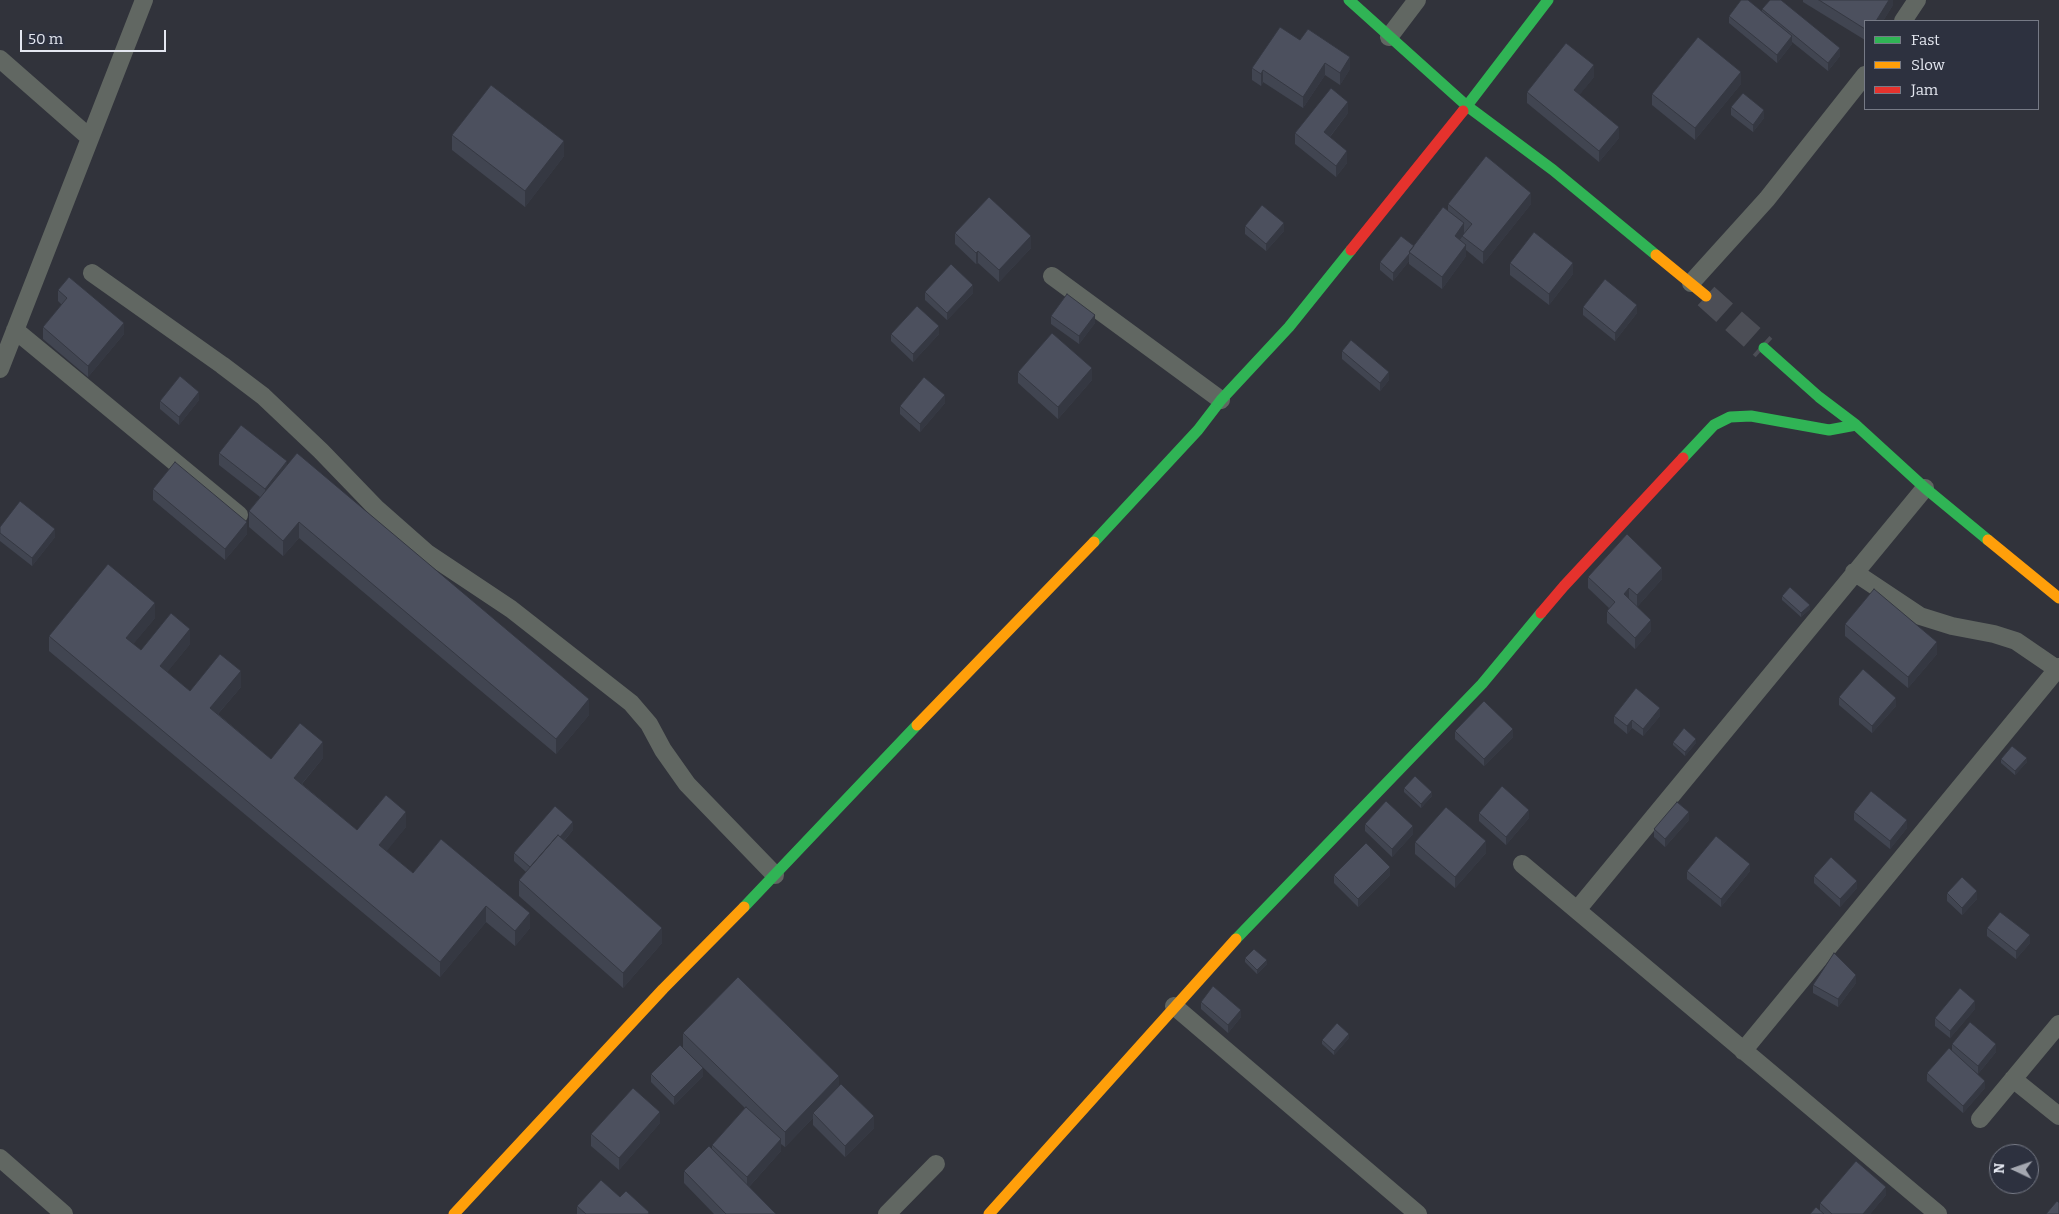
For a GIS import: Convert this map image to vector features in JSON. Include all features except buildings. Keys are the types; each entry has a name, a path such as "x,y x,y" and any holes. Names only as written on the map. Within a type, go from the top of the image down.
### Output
{"street":[{"path":"0,369 144,0"},
{"path":"1349,0 1466,106 1553,170 1706,296"},
{"path":"1389,37 1417,0"},
{"path":"454,1214 603,1051 775,875 954,685 1117,518 1198,430 1222,400 1289,327 1466,106 1548,0"},
{"path":"1903,20 1917,0"},
{"path":"0,59 90,138"},
{"path":"1691,283 1767,198 1864,76"},
{"path":"92,273 263,396 321,451 376,508 427,553 511,609 620,693 649,724 663,750 687,784 775,875"},
{"path":"1052,276 1222,400"},
{"path":"15,330 239,515"},
{"path":"1764,348 1819,397 1856,425 1925,488 2059,598"},
{"path":"989,1214 1174,1006 1263,910 1482,684 1564,586 1714,425 1730,417 1751,416 1829,430 1856,425"},
{"path":"1576,910 1925,488"},
{"path":"1743,1051 2058,668 2016,641 1994,634 1952,626 1920,616 1854,572"},
{"path":"1522,864 1938,1214"},
{"path":"1174,1006 1418,1214"},
{"path":"1980,1119 2059,1024"},
{"path":"2013,1079 2059,1116"},
{"path":"0,1158 64,1214"},
{"path":"887,1214 936,1164"}],"tunnel":[{"path":"1706,296 1764,348"}],"traffic: fast":[{"path":"1349,0 1467,106 1553,170 1656,255"},
{"path":"1463,111 1548,0"},
{"path":"1094,542 1198,430 1221,400 1289,327 1351,250"},
{"path":"1764,348 1819,397 1856,425 1925,488 1988,540"},
{"path":"1683,458 1714,425 1730,417 1751,416 1829,430 1856,425"},
{"path":"1236,939 1482,684 1541,613"},
{"path":"744,907 917,725"}],"traffic: slow":[{"path":"1656,255 1706,296"},
{"path":"1988,540 2059,598"},
{"path":"917,725 1094,542"},
{"path":"454,1214 663,989 744,907"},
{"path":"989,1214 1236,939"}],"traffic: jam":[{"path":"1351,250 1463,111"},
{"path":"1541,613 1683,458"}]}
